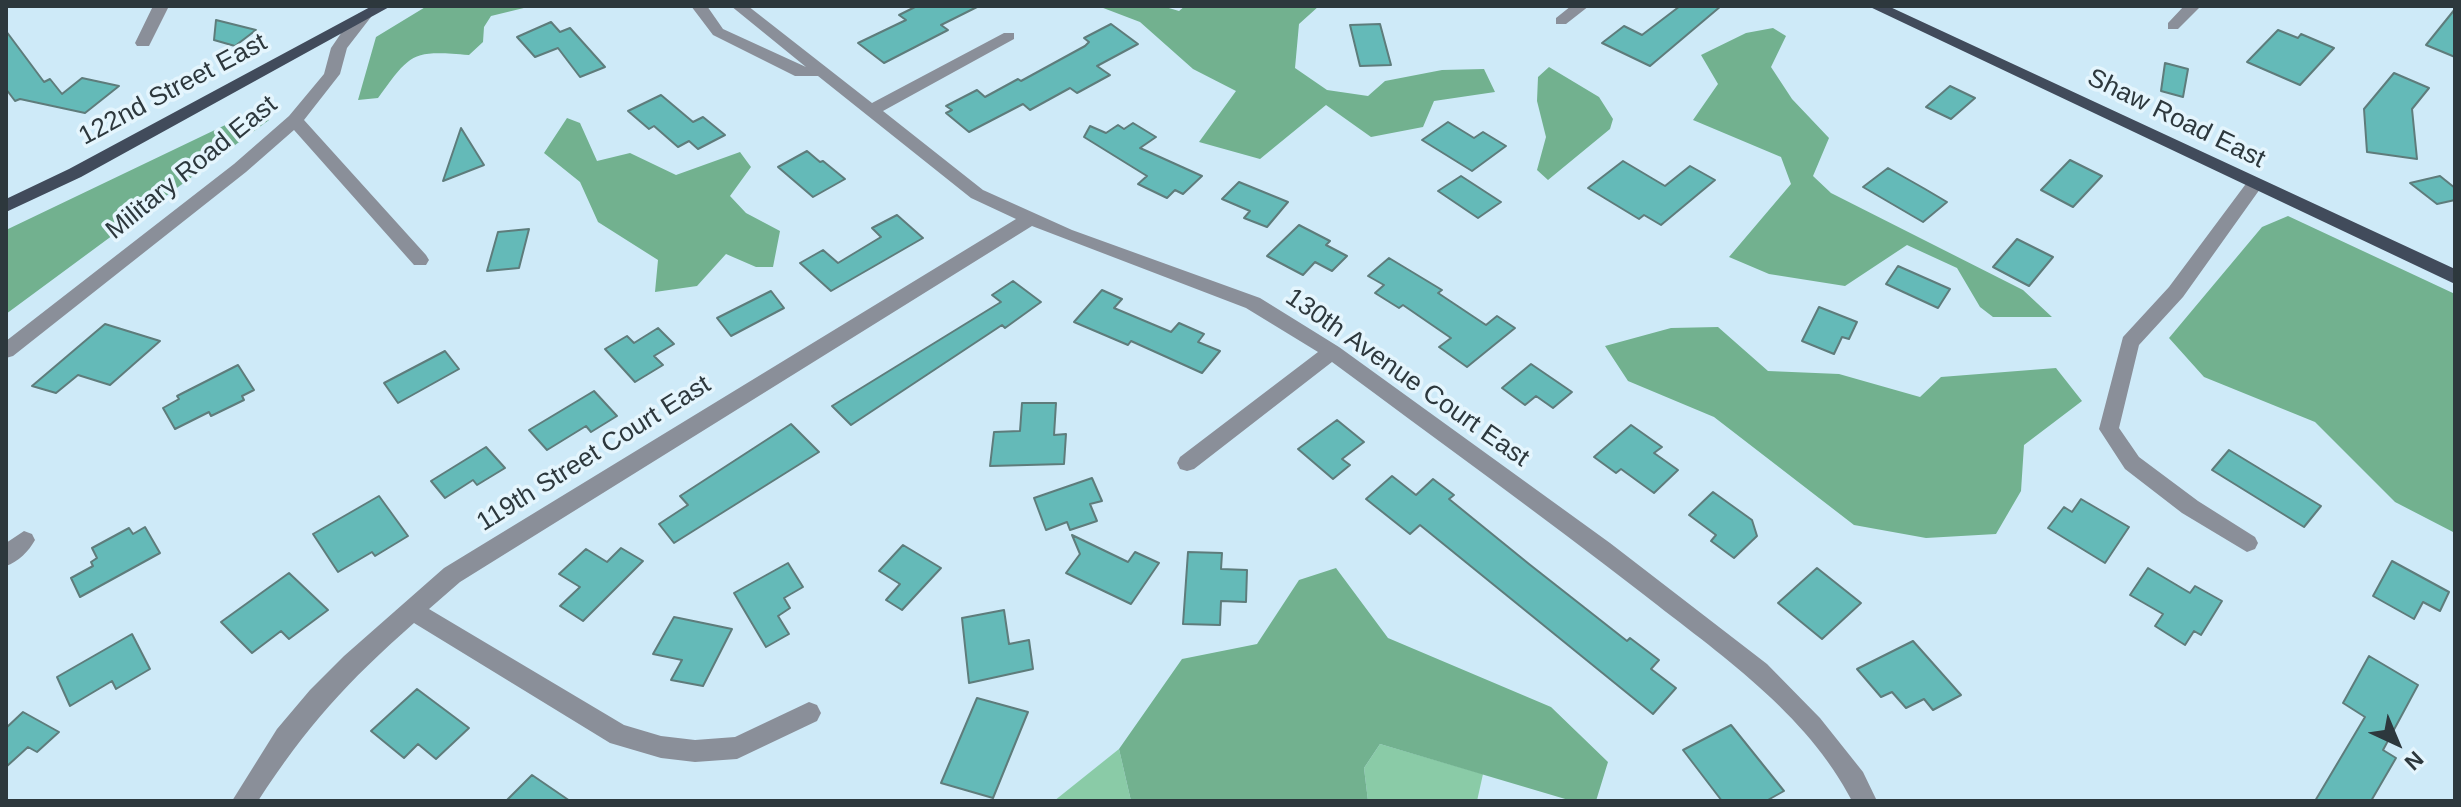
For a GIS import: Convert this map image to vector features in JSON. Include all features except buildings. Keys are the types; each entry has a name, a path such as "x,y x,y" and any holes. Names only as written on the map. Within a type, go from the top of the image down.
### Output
{"main road":[{"name":"Military Road East","path":"363,17 383,6"},
{"name":"Shaw Road East","path":"1876,6 2455,277"},
{"name":"122nd Street East","path":"6,206 75,173 363,17"}],"street":[{"path":"143,43 161,6"},
{"path":"699,6 718,32 801,72 822,71"},
{"name":"130th Avenue Court East","path":"739,6 977,194 1029,219 1253,303 1332,352 1602,550 1748,662 1812,726 1854,780 1865,801"},
{"path":"1561,21 1581,6"},
{"path":"2173,26 2193,6"},
{"name":"Military Road East","path":"6,351 240,168 295,120 332,74 339,48 363,17"},
{"path":"872,110 1009,36"},
{"path":"295,120 420,260"},
{"path":"2247,543 2190,507 2132,463 2109,429 2130,342 2176,292 2254,185"},
{"name":"119th Street Court East","path":"244,800 286,737 318,698 452,575 1029,219"},
{"path":"1187,463 1332,352"},
{"path":"6,557 24,540"},
{"path":"412,610 618,735 661,747 695,751 737,748 809,713"},
{"path":"230,801 244,800"}],"green space":[{"path":"427,6 532,6 491,16 484,27 483,42 469,55 435,53 414,58 406,63 378,98 358,100 376,37"},
{"path":"1098,6 1162,6 1179,11 1185,6 1319,6 1299,24 1295,68 1327,90 1368,96 1385,81 1442,70 1484,69 1495,92 1434,101 1423,127 1371,137 1326,105 1260,159 1199,142 1236,91 1193,69 1140,22"},
{"path":"1773,28 1786,36 1771,67 1792,99 1829,138 1813,176 1831,193 2023,290 2052,317 1993,317 1980,307 1957,268 1907,245 1845,286 1769,274 1729,257 1791,184 1781,157 1693,120 1718,84 1701,55 1746,33"},
{"path":"1549,67 1599,97 1613,119 1610,129 1548,180 1537,170 1546,137 1537,101 1538,77"},
{"path":"265,106 269,120 6,314 6,230"},
{"path":"567,118 580,123 597,161 630,153 676,175 740,152 751,167 730,196 746,213 780,231 773,267 756,267 726,254 697,286 655,292 658,260 598,222 580,182 544,153"},
{"path":"2288,216 2455,294 2455,533 2395,502 2315,422 2204,377 2169,338 2262,227"},
{"path":"1718,327 1768,371 1839,374 1920,397 1941,377 2056,368 2082,401 2024,445 2021,491 1996,534 1926,538 1854,525 1714,417 1628,381 1605,346 1671,328"},
{"path":"1336,568 1388,638 1551,707 1608,762 1596,801 1572,801 1380,744 1364,768 1368,801 1131,801 1119,749 1182,659 1257,644 1299,580"},
{"path":"1380,744 1483,774 1477,801 1368,801 1364,768"},
{"path":"1119,749 1131,801 1054,801"}]}
